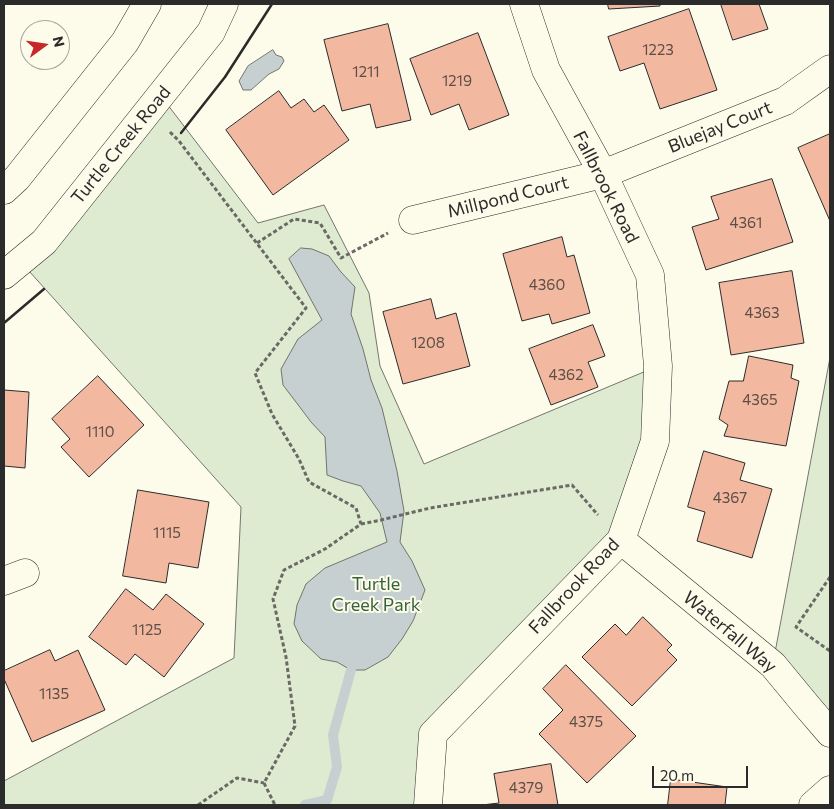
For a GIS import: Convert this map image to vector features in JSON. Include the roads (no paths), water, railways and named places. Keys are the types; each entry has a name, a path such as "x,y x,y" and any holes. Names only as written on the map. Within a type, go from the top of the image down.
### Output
{"street":[{"path":"4,190 17,178 124,42 147,4"},
{"name":"Turtle Creek Road","path":"4,275 44,242 211,32 224,4"},
{"name":"Fallbrook Road","path":"428,805 433,734 621,540 655,441 658,366 650,275 603,174 546,70 524,4"},
{"name":"Bluejay Court","path":"603,174 785,100 830,69"},
{"name":"Millpond Court","path":"413,220 603,174"},
{"name":"Waterfall Way","path":"621,540 773,665 830,732"},
{"path":"813,805 830,790"}],"waterway":[{"path":"305,805 327,800 337,767 333,735 351,670"}],"park label":[{"name":"Turtle Creek Park","path":"376,594"}]}
